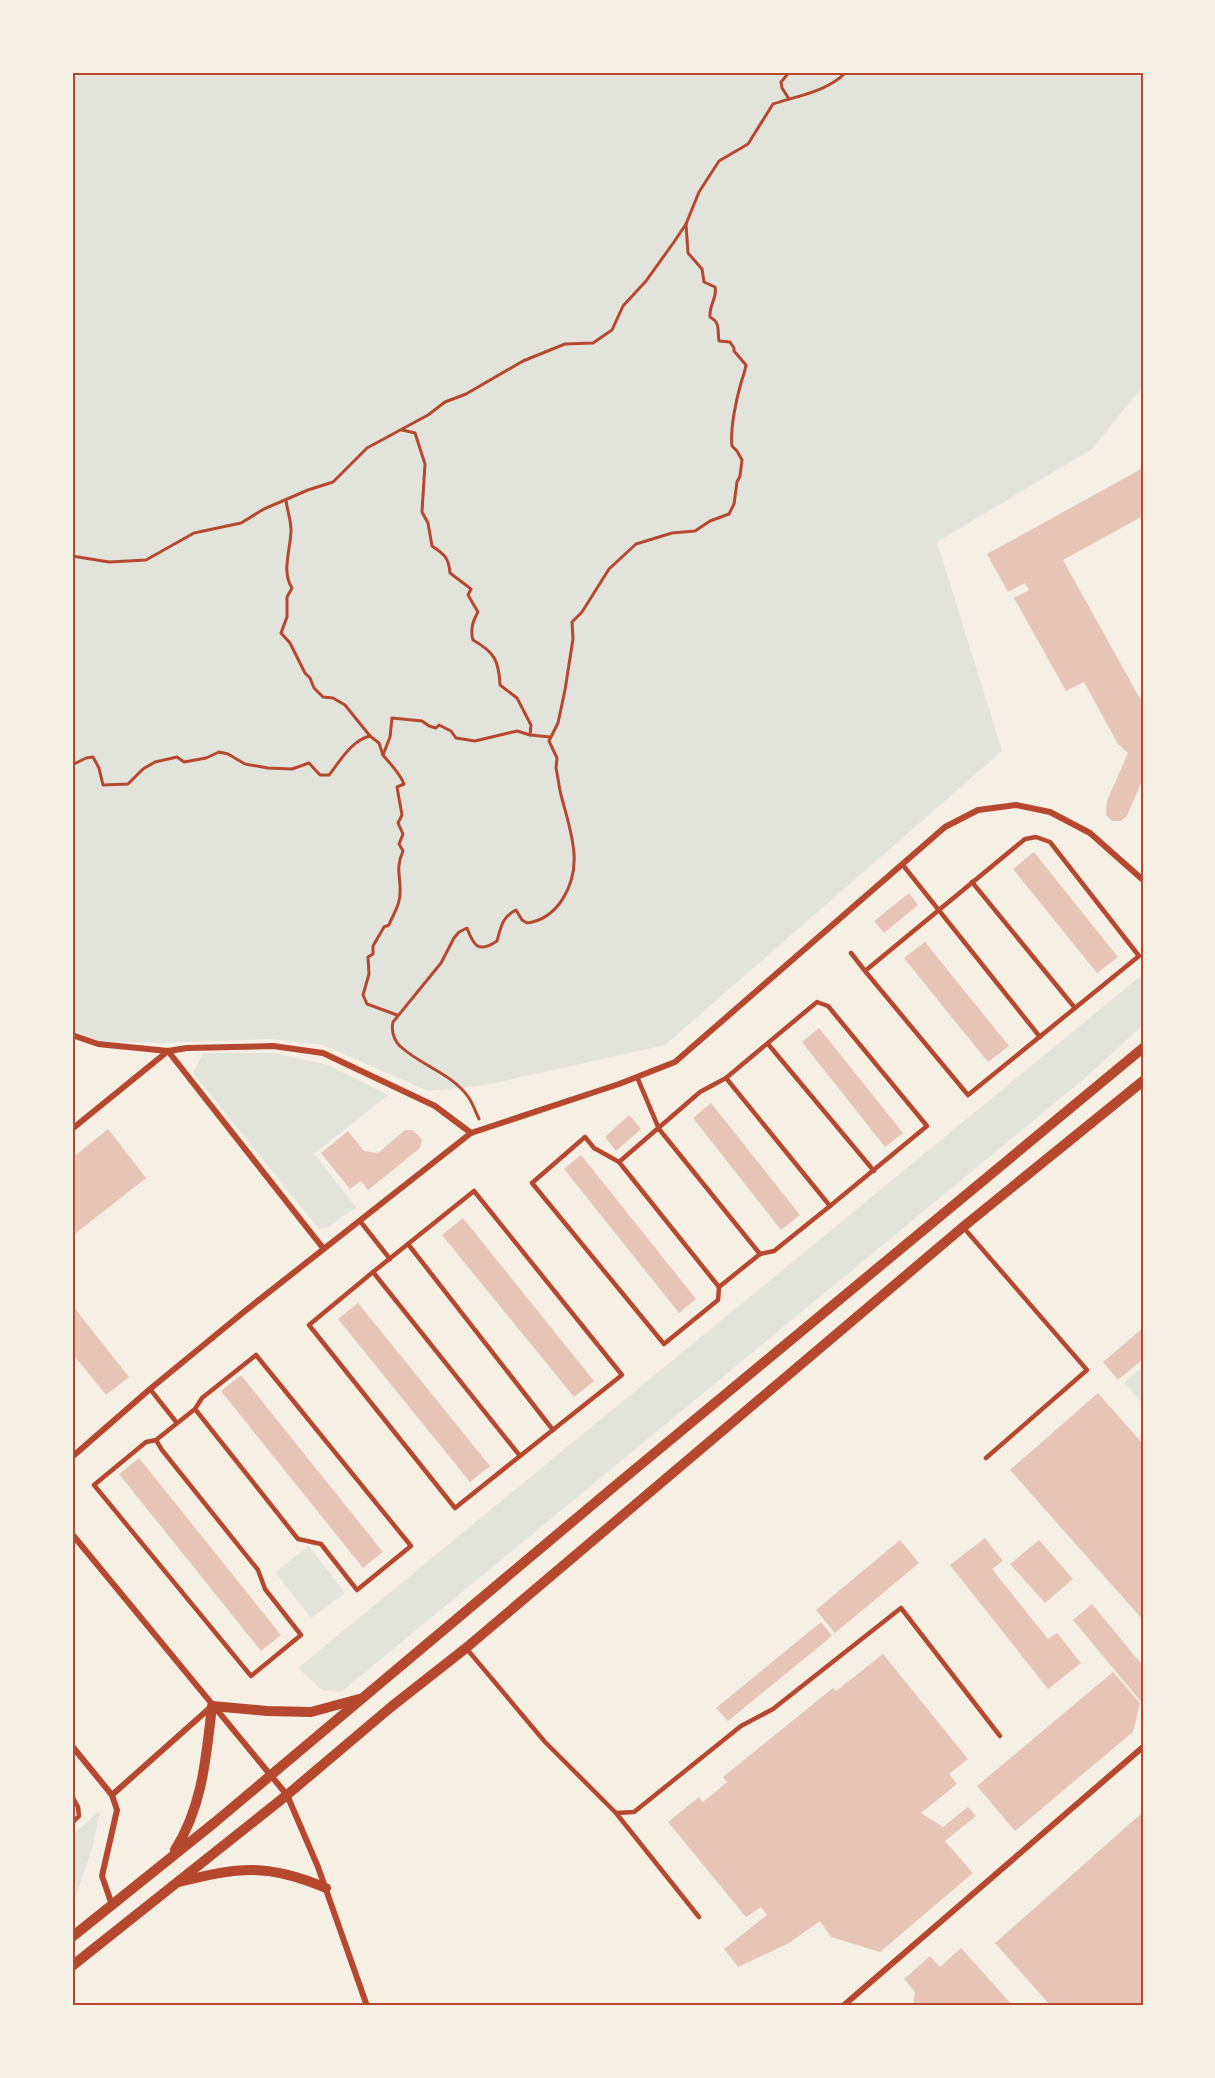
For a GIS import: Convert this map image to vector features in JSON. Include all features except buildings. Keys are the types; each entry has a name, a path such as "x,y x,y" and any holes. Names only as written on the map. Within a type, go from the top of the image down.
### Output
{"street":[{"path":"72,1457 150,1389 323,1248 471,1133 675,1062 945,827 978,810 1016,805 1050,812 1090,833 1143,880"},
{"path":"72,1035 98,1044 168,1051 187,1048 273,1046 323,1053 435,1106 471,1133"},
{"path":"72,1937 271,1775 616,1485 1143,1048"},
{"path":"72,1129 168,1051"},
{"path":"168,1051 323,1248"},
{"path":"72,1966 287,1795 391,1707 466,1648 963,1227 1143,1081"},
{"path":"72,1534 287,1795 326,1888 367,2006"},
{"path":"112,1795 212,1706 311,1712 362,1698"},
{"path":"171,1857 188,1830 199,1799 212,1706"},
{"path":"72,1746 112,1795 117,1810 102,1876 112,1905"},
{"path":"843,2006 1143,1748"},
{"path":"176,1883 217,1872 249,1869 282,1872 326,1888"}],"lane":[{"path":"851,953 865,971 968,1095 1139,956 1050,842 1036,837 1025,839 865,971"},
{"path":"902,864 1040,1037"},
{"path":"972,882 1075,1008"},
{"path":"619,1162 700,1092 726,1078 817,1002 828,1006 927,1126 774,1251 760,1254 719,1287"},
{"path":"768,1044 874,1171"},
{"path":"637,1077 658,1129 760,1254"},
{"path":"726,1078 830,1206"},
{"path":"585,1137 594,1149 619,1162 719,1287 718,1300 664,1344 532,1183 585,1137"},
{"path":"474,1191 622,1375 455,1508 309,1325 408,1244 474,1191"},
{"path":"360,1221 390,1259"},
{"path":"963,1227 1087,1370 986,1458"},
{"path":"408,1244 553,1430"},
{"path":"373,1272 520,1456"},
{"path":"156,1440 258,1570 265,1589 301,1635 251,1676 94,1485 146,1442 156,1440 195,1409 202,1398 256,1355 411,1546 357,1590 321,1544 298,1539 195,1409"},
{"path":"150,1389 177,1423"},
{"path":"616,1813 634,1812 741,1726 773,1709 901,1608 1000,1736"},
{"path":"466,1648 545,1742 616,1813 699,1917"},
{"path":"72,1796 78,1807 79,1816 72,1823"}],"path":[{"path":"787,72 781,82 789,99"},
{"path":"72,556 110,562 146,561 194,533 241,523 264,509 333,482 367,448 428,415 445,402 466,394 523,361 565,344 593,343 612,330 623,306 646,281 686,224 699,192 719,161 748,144 773,104 838,80 846,72"},
{"path":"484,1128 470,1099 441,1073 401,1047 394,1036 393,1022 441,963 459,932 467,928 472,942 480,948 487,948 497,941 503,921 510,913 516,910 522,920 527,923 537,922 558,908 563,901 570,883 575,856 556,768 558,758 549,741 558,723 565,690 573,639 572,622 582,612 609,569 636,544 672,533 695,531 710,521 729,514 734,504 736,482 740,476 742,460 738,451 732,446 732,437 746,365 730,342 719,341 717,320 710,317 709,309 717,293 715,287 704,282 702,269 688,253 686,224"},
{"path":"400,430 415,434 422,452 425,469 422,512 428,524 432,546 445,555 450,573 471,589 468,595 478,612 472,627 473,640 488,648 497,662 500,685 517,698 531,725 530,735"},
{"path":"286,500 291,529 287,566 289,584 292,588 287,597 287,617 281,633 290,643 314,688 322,697 333,698 345,705 370,736 379,743 392,769 401,777 404,784 398,788 402,815 398,823 403,834 399,844 403,851 398,863 400,896 395,915 389,925 384,927 374,946 373,954 368,957 369,974 363,995 367,1004 397,1015"},
{"path":"383,754 390,737 392,718 422,721 436,728 439,725 451,731 456,738 475,741 517,731 550,737"},
{"path":"72,765 93,757 99,768 103,785 128,784 154,762 177,757 184,762 206,758 219,752 228,754 245,764 268,768 292,768 309,763 320,775 329,775 353,746 370,736"}],"shaded area":[{"path":"72,72 1143,72 1143,386 1092,449 937,542 1002,751 665,1045 486,1085 428,1091 323,1045 270,1039 158,1043 98,1041 72,1031"},
{"path":"1143,974 1143,1025 1085,1078 341,1692 322,1690 298,1668"},
{"path":"203,1053 273,1053 328,1065 388,1095 314,1154 356,1207 328,1227 319,1229 193,1073"},
{"path":"1143,1366 1143,1404 1124,1382"},
{"path":"309,1546 345,1593 311,1618 275,1572"},
{"path":"100,1811 92,1849 75,1898 72,1900 72,1835"}]}
